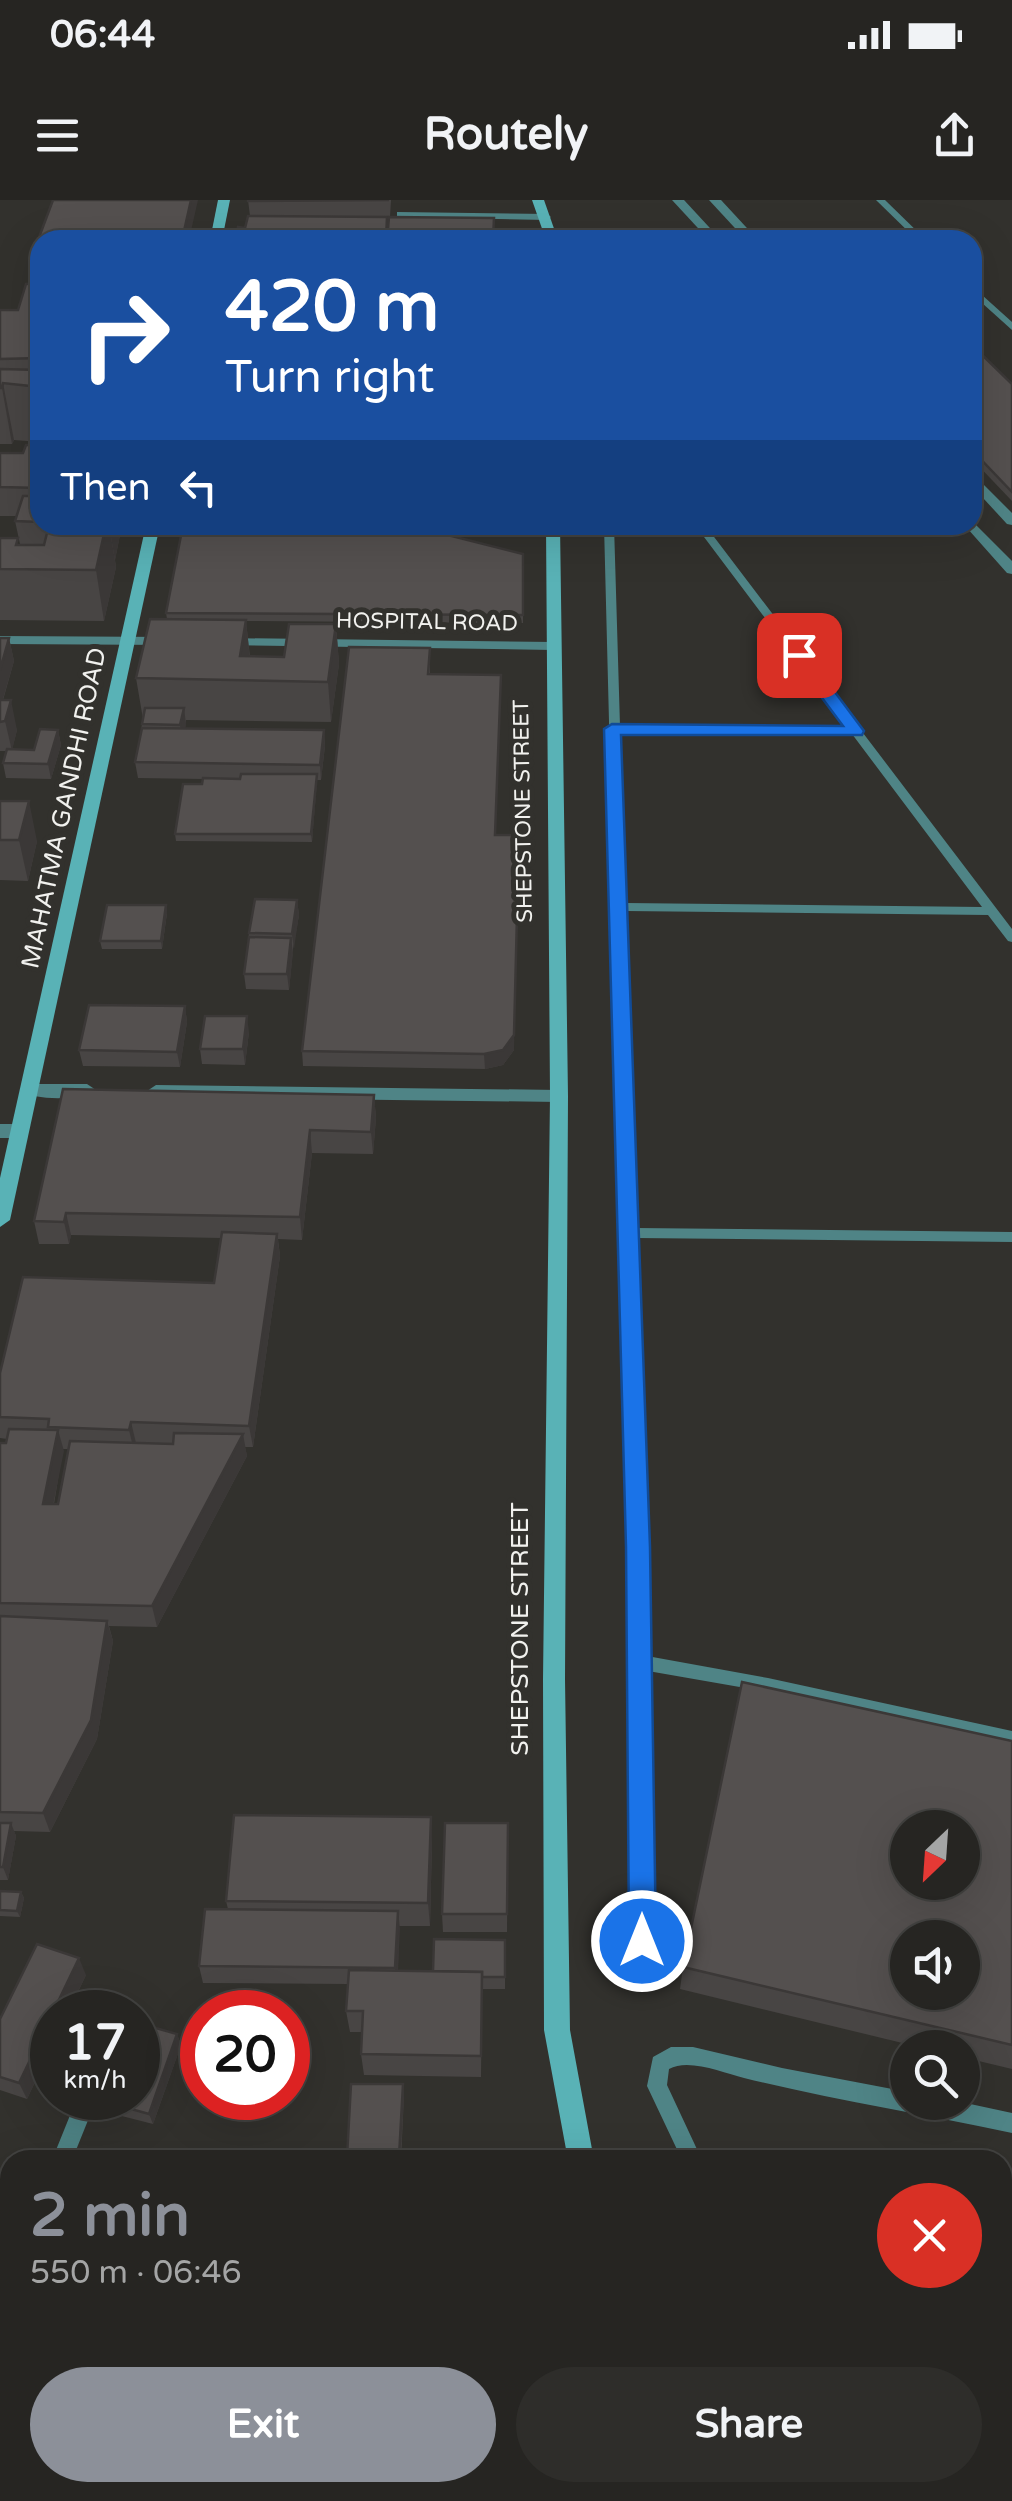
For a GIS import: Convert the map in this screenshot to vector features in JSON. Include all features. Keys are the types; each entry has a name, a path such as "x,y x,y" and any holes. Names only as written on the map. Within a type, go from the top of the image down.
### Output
{"main road":[{"path":"218,230 224,200"},
{"path":"538,200 549,230"},
{"name":"MAHATMA GANDHI ROAD","path":"0,1220 10,1131 28,1090 151,535"},
{"name":"SHEPSTONE STREET","path":"553,535 558,1096 554,1623 557,2030 580,2150"}],"street":[{"path":"678,200 706,230"},
{"path":"715,200 743,230"},
{"path":"982,488 1012,521"},
{"path":"981,535 1012,570"},
{"path":"0,640 184,641"},
{"name":"HOSPITAL ROAD","path":"204,642 553,646"},
{"path":"28,1090 558,1096"}],"lane":[{"path":"880,200 912,230"},
{"path":"400,214 546,218"},
{"path":"982,298 1012,326"},
{"path":"609,535 639,1662 642,1941"},
{"path":"708,535 1012,938"},
{"path":"612,729 856,731"},
{"path":"620,907 991,911"},
{"path":"628,1233 1012,1237"},
{"path":"639,1662 768,1685 1012,1739"},
{"path":"687,2150 657,2086 660,2064 671,2056 693,2056 890,2098"},
{"path":"980,2116 1012,2123"},
{"path":"66,2150 78,2120"}],"building":[{"path":"53,200 191,200 184,230 42,230"},
{"path":"248,200 389,200 248,201"},
{"path":"248,216 387,217 386,230 238,230 245,228"},
{"path":"389,217 494,218 493,230 388,230"},
{"path":"26,284 30,284 30,358 0,359 0,310 18,310"},
{"path":"982,355 1012,384 1012,492 982,460"},
{"path":"0,369 30,370 30,386 3,383 0,388"},
{"path":"26,445 30,445 30,488 0,487 0,453 23,453"},
{"path":"23,496 30,496 30,522 15,521"},
{"path":"46,535 104,535 96,570 0,569 0,538 18,538 16,545 44,545"},
{"path":"181,535 448,535 523,554 523,615 166,613"},
{"path":"150,619 246,620 240,656 284,657 289,624 336,624 328,682 136,678"},
{"path":"0,638 9,638 0,670"},
{"path":"349,647 430,648 428,674 501,675 495,835 519,835 514,1035 503,1050 484,1054 302,1051"},
{"path":"0,700 11,700 5,721 0,722"},
{"path":"145,708 184,708 180,725 142,724"},
{"path":"142,728 324,730 320,765 135,762"},
{"path":"40,729 58,730 48,764 3,763 7,749 34,750"},
{"path":"241,774 317,774 311,834 175,834 183,784 202,784 203,778 240,779"},
{"path":"0,801 29,801 19,840 0,840"},
{"path":"255,899 297,900 292,934 249,933"},
{"path":"107,905 166,905 161,941 100,941"},
{"path":"249,937 291,938 287,974 244,974"},
{"path":"89,1005 185,1006 177,1052 79,1050"},
{"path":"205,1016 247,1016 243,1049 200,1049"},
{"path":"63,1089 374,1095 371,1132 310,1130 300,1217 66,1213 64,1222 34,1221"},
{"path":"222,1232 277,1234 249,1426 131,1422 129,1430 48,1427 49,1419 0,1417 0,1373 23,1277 214,1283"},
{"path":"9,1429 58,1430 43,1504 58,1504 70,1441 173,1444 174,1433 243,1434 152,1606 0,1603 0,1443 6,1443"},
{"path":"0,1616 107,1621 91,1720 43,1813 0,1812"},
{"path":"742,1682 1012,1741 1012,2045 980,2037 980,2030 949,2030 683,1967"},
{"path":"234,1815 431,1817 428,1903 226,1901"},
{"path":"0,1823 11,1823 3,1867 0,1867"},
{"path":"445,1823 508,1823 507,1914 442,1914"},
{"path":"0,1891 21,1892 17,1911 0,1910"},
{"path":"205,1909 398,1911 395,1968 199,1966"},
{"path":"434,1939 505,1940 505,1977 482,1977 482,1972 433,1971"},
{"path":"37,1944 79,1958 64,1990 30,1990 30,2060 19,2083 0,2077 0,2019"},
{"path":"349,1970 482,1972 481,2056 361,2054 363,2011 346,2011"},
{"path":"160,2029 177,2034 160,2083"},
{"path":"351,2084 403,2084 399,2150 347,2150"}],"route":[{"path":"642,1941 638,1547 612,729 856,731 799,655"}]}
